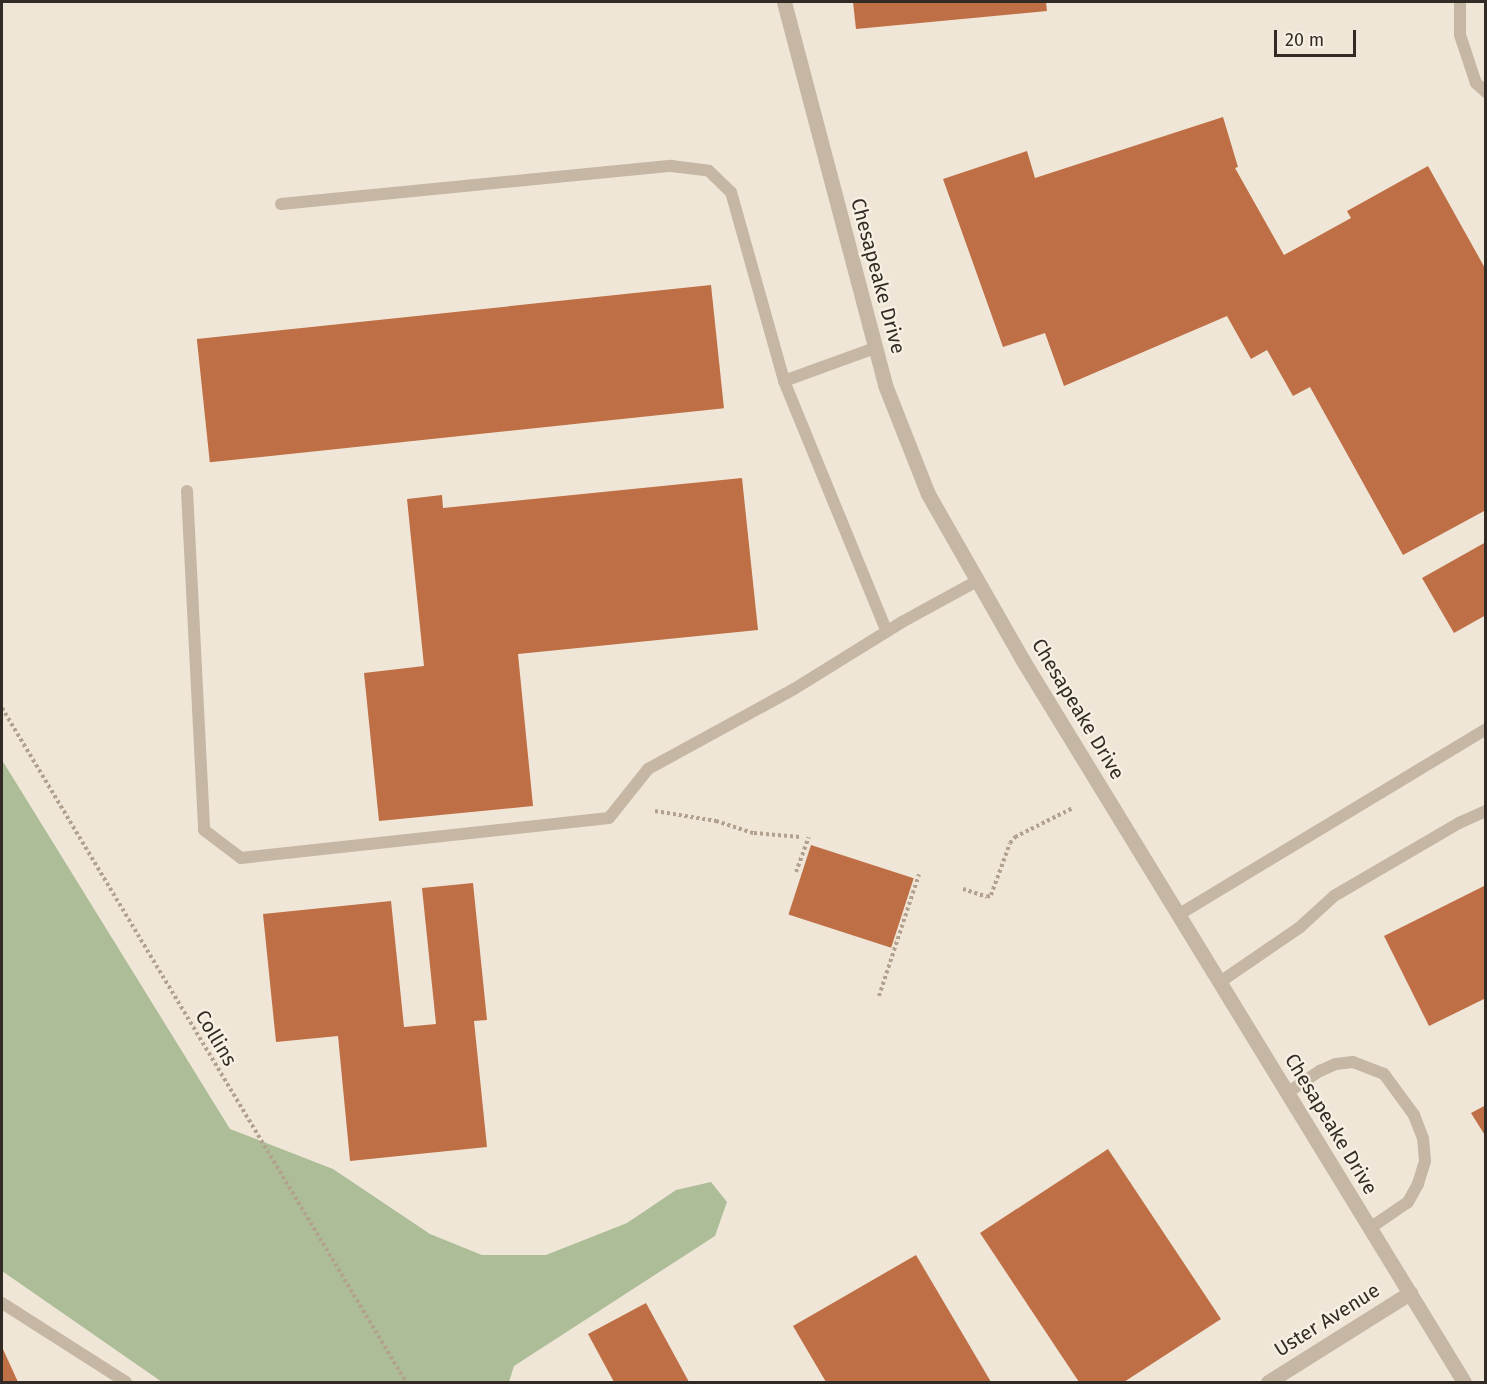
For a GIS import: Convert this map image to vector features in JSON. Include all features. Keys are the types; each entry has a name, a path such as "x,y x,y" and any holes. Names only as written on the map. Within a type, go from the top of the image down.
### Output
{"street":[{"name":"Chesapeake Drive","path":"784,2 885,385 928,494 977,581 1178,915 1464,1383"},
{"name":"Uster Avenue","path":"1268,1383 1410,1293"}],"lane":[{"path":"1460,2 1460,35 1476,83 1485,92"},
{"path":"281,204 671,166 710,171 731,192 784,381 887,632"},
{"path":"784,381 875,348"},
{"path":"187,491 204,830 240,858 609,818 648,769 794,688 977,581"},
{"path":"1178,915 1485,729"},
{"path":"1220,982 1299,928 1334,896 1459,823 1485,811"},
{"path":"1287,1094 1320,1071 1336,1064 1353,1062 1384,1074 1414,1115 1423,1138 1425,1161 1418,1184 1403,1207 1370,1228"},
{"path":"2,1303 126,1383"}],"path":[{"name":"Collins","path":"2,708 406,1383"},
{"path":"963,889 987,897 992,895 1010,843 1015,837 1072,808"},
{"path":"655,811 716,821 754,833 801,837"},
{"path":"796,872 809,837"},
{"path":"879,996 919,874"}],"green space":[{"path":"2,760 230,1129 333,1169 430,1234 482,1255 546,1255 627,1223 676,1190 711,1182 727,1202 715,1236 514,1366 509,1382 162,1382 2,1271"}],"building":[{"path":"853,2 1046,2 1047,11 856,29"},
{"path":"1223,117 1238,167 1235,168 1284,255 1351,218 1347,211 1428,166 1486,270 1486,510 1403,555 1310,387 1293,396 1267,350 1251,359 1227,316 1064,386 1045,333 1003,347 943,179 1027,151 1035,178"},
{"path":"711,285 724,408 210,462 197,339"},
{"path":"742,478 758,630 518,654 533,806 379,821 364,673 424,666 407,499 442,495 443,508"},
{"path":"1486,542 1486,615 1454,633 1422,578"},
{"path":"811,845 914,878 891,948 788,914"},
{"path":"473,883 487,1020 474,1021 487,1147 350,1161 338,1036 276,1042 263,914 391,901 404,1027 436,1024 422,888"},
{"path":"1486,885 1486,998 1429,1026 1384,936"},
{"path":"1486,1105 1486,1137 1471,1113"},
{"path":"1108,1149 1221,1319 1124,1382 1079,1382 980,1233"},
{"path":"916,1255 991,1382 826,1382 793,1326"},
{"path":"646,1303 689,1382 614,1382 588,1334"},
{"path":"2,1347 18,1382 2,1382"}]}
